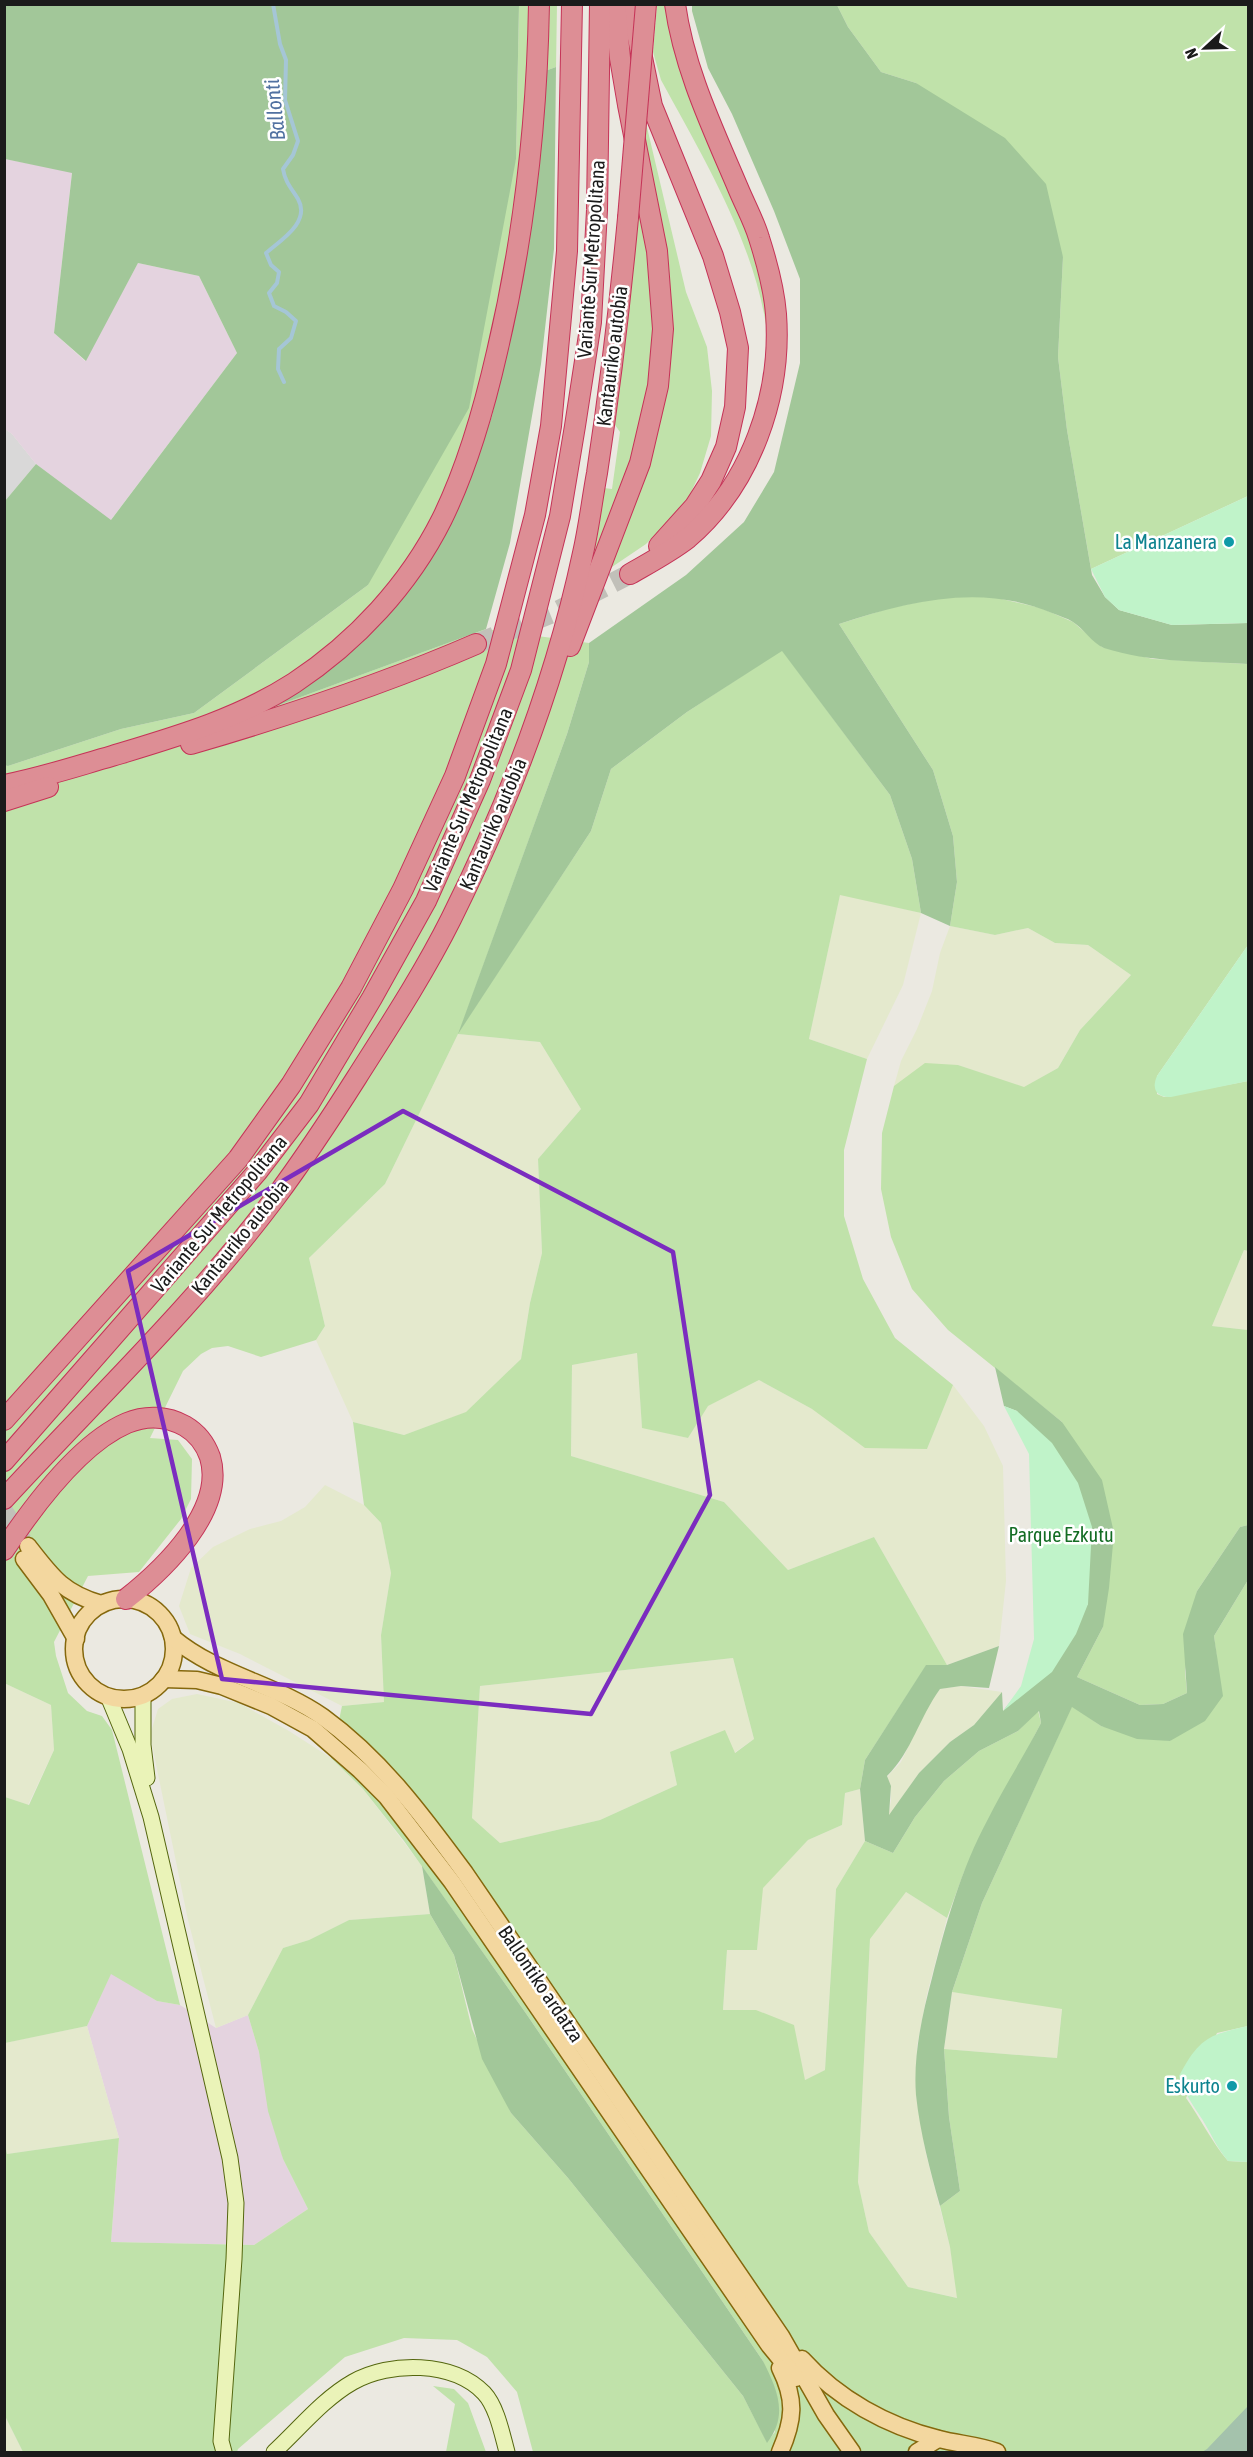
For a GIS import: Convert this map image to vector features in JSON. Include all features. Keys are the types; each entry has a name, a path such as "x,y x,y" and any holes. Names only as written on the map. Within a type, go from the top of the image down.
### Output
{"highway":[{"path":"4,785 175,737 253,706 295,682 329,657 354,636 406,578 442,519 463,472 488,393 509,301 524,213 532,144 539,4"},
{"path":"5,1420 238,1159 291,1085 351,988 398,899 455,776 499,653 535,515 551,426 567,251 572,4"},
{"name":"Variante Sur Metropolitana","path":"4,1461 257,1172 309,1104 426,901 480,780 521,670 555,539 575,426 592,300 597,210 600,4"},
{"path":"530,736 575,634 640,463 658,386 663,329 661,286 653,231 620,58 615,4"},
{"path":"631,4 652,106 713,256 738,348 735,407 726,447 711,481 678,527 630,574 687,538 710,515 732,485 753,448 764,419 772,390 776,353 776,313 759,236 704,111 688,64 675,4"},
{"name":"Kantauriko autobia","path":"4,1499 178,1312 234,1249 274,1199 322,1131 394,1018 450,921 501,813 530,736 563,633 584,551 617,328 646,4"},
{"path":"4,801 243,729 404,673 476,644"},
{"path":"4,1550 55,1483 100,1440 115,1429 141,1418 153,1417 178,1422 199,1436 207,1448 212,1464 213,1482 202,1515 167,1562 148,1582 126,1599"},
{"path":"4,1516 33,1468"},
{"path":"4,1566 55,1483"}],"main road":[{"path":"76,1639 26,1552 63,1587 79,1598 101,1604 126,1599 142,1602 156,1610 167,1622 173,1638 174,1652 171,1666 164,1679 155,1689 143,1695 120,1698 108,1696 99,1691 84,1677 75,1654 76,1639 85,1619 101,1604"},
{"name":"Ballontiko ardatza","path":"173,1638 202,1659 278,1692 322,1716 371,1758 398,1786 465,1873 852,2452"},
{"name":"Ballontiko ardatza","path":"164,1679 197,1680 222,1686 271,1706 313,1729 386,1796 452,1882 775,2340"},
{"path":"775,2340 852,2403 875,2416 939,2439 997,2452"},
{"path":"775,2340 792,2397 792,2421 780,2452"},
{"path":"917,2452 939,2439"}],"street":[{"path":"143,1695 143,1745 152,1817"},
{"path":"108,1696 130,1749 152,1817 230,2158 236,2203 231,2313 221,2441 224,2452"},
{"path":"274,2452 326,2402 354,2381 404,2367 447,2371 468,2380 485,2394 495,2413 507,2452"}],"highlighted area":[{"path":"403,1111 673,1252 710,1495 591,1714 222,1679 128,1271"}],"shaded area":[{"path":"5,159 72,172 54,333 85,361 138,263 199,276 237,353 110,521 36,464 12,434 5,429"},
{"path":"5,429 12,434 36,464 5,501"},
{"path":"111,1973 157,2001 180,2005 216,2028 248,2015 259,2052 283,2159 308,2209 254,2245 111,2242 119,2138 87,2026"}],"green space":[{"path":"5,4 519,5 516,159 469,408 368,585 194,713 121,729 8,766 4,765 5,501 36,464 111,520 237,353 199,276 138,263 86,361 54,333 72,173 5,159"},
{"path":"519,5 557,5 556,67 545,71 534,208 519,292 492,416 476,460 424,566 262,711 486,629 589,643 589,662 567,734 460,1030 591,831 611,769 687,712 782,650 890,795 912,859 921,913 840,895 809,1039 867,1059 844,1150 844,1216 863,1279 895,1338 953,1385 927,1449 865,1448 812,1409 759,1380 708,1406 688,1438 642,1428 637,1353 572,1365 571,1456 724,1502 788,1570 874,1537 947,1665 926,1666 865,1760 860,1789 845,1793 842,1825 808,1840 763,1888 757,1950 727,1950 723,2010 756,2010 794,2025 805,2080 825,2070 836,1889 865,1841 893,1853 915,1817 944,1781 979,1751 1018,1731 1038,1710 1041,1723 964,1872 947,1918 906,1892 870,1939 858,2182 869,2232 908,2287 957,2298 950,2247 940,2206 960,2191 949,2117 944,2049 1057,2058 1062,2009 952,1992 982,1903 1072,1706 1101,1726 1170,1741 1217,1659 1214,1636 1248,1580 1248,2026 1217,2033 1186,2098 1228,2161 1248,2162 1248,2452 533,2452 517,2392 487,2357 457,2340 404,2338 345,2357 237,2452 23,2452 5,2416 4,2139 7,2154 119,2138 111,2242 254,2245 308,2209 283,2159 268,2111 259,2052 248,2015 283,1948 309,1940 349,1920 430,1914 454,1955 472,2029 511,2113 568,2178 743,2396 767,2442 775,2432 763,2361 525,2012 404,1841 363,1789 331,1758 342,1706 384,1702 381,1635 391,1573 381,1523 364,1505 353,1422 404,1435 466,1412 521,1359 530,1303 542,1253 538,1159 581,1109 540,1042 458,1034 385,1184 309,1258 325,1326 316,1340 261,1357 228,1346 212,1348 201,1354 183,1371 150,1438 178,1440 192,1459 191,1499 181,1519 139,1572 88,1576 54,1642 68,1693 87,1711 102,1716 112,1730 180,2005 157,2001 111,1974 87,2026 5,2043 5,1797 29,1805 54,1750 51,1705 4,1683 5,765 8,766 121,729 194,713 368,585 516,159","holes":["733,1658 754,1739 735,1753 725,1730 670,1752 677,1785 600,1820 500,1843 472,1818 480,1686"]},
{"path":"657,5 667,5 756,250 768,307 768,339 762,304 741,238 711,173 661,80 653,52"},
{"path":"692,5 837,5 848,27 881,72 916,83 1005,138 1046,184 1063,257 1058,357 1067,430 1092,575 1105,597 1119,610 1172,625 1248,623 1248,664 1176,660 1121,653 1100,646 1068,619 1026,604 999,599 972,597 919,603 892,608 839,624 933,770 953,836 957,882 950,926 921,913 912,859 890,795 782,651 687,712 611,769 591,831 458,1034 567,734 589,662 589,643 686,575 744,522 774,472 800,363 800,279 774,211 732,114 708,68"},
{"path":"837,5 1248,5 1248,496 1091,569 1067,430 1058,357 1063,257 916,83 881,72 848,27"},
{"path":"556,67 554,249 541,364 510,543 486,629 257,713 386,614 476,460 492,416 519,292 534,208 545,71"},
{"path":"646,123 686,292 707,347 712,391 711,436 700,473 685,505 646,544 609,569 666,389 642,141"},
{"path":"637,196 653,282 653,349 649,382 635,446 613,509 586,572 604,488 612,489 620,432 613,422"},
{"path":"1248,496 1248,623 1172,625 1119,610 1105,597 1091,569"},
{"path":"943,597 993,597 1041,608 1073,622 1102,647 1153,659 1248,664 1248,945 1157,1076 1157,1094 1164,1097 1248,1081 1248,1251 1244,1250 1212,1326 1248,1330 1248,1525 1240,1527 1197,1591 1185,1671 1187,1693 1163,1704 1140,1705 1077,1677 1103,1627 1062,1422 948,1330 912,1289 891,1237 881,1189 882,1133 894,1086 925,1063 958,1065 1024,1087 1058,1068 1080,1030 1131,975 1088,945 1055,943 1028,928 995,935 950,926 957,882 953,836 933,770 839,624 890,608"},
{"path":"840,894 921,913 903,985 867,1059 809,1039"},
{"path":"950,926 995,935 1028,928 1055,943 1088,945 1131,975 1080,1030 1058,1068 1023,1088 958,1065 894,1086 901,1061 932,991 940,953"},
{"path":"1248,945 1248,1081 1171,1097 1162,1096 1155,1089 1157,1076"},
{"path":"458,1034 540,1042 581,1109 538,1159 542,1253 530,1303 521,1359 467,1412 404,1435 353,1422 316,1340 325,1326 309,1258 385,1184"},
{"path":"1244,1250 1248,1251 1248,1330 1212,1326"},
{"path":"637,1353 642,1427 688,1438 707,1406 759,1380 812,1409 927,1449 953,1385 984,1426 1003,1466 1006,1581 999,1646 947,1665 874,1537 788,1570 724,1502 571,1456 572,1365"},
{"path":"995,1367 1062,1422 1102,1480 1114,1533 1109,1588 1103,1627 1077,1677 1140,1705 1163,1704 1187,1693 1183,1634 1197,1591 1240,1527 1248,1525 1248,1580 1214,1636 1223,1696 1205,1721 1170,1741 1137,1739 1101,1726 1072,1707 982,1903 952,1992 944,2049 949,2117 960,2191 940,2206 929,2165 916,2095 917,2051 922,2021 943,1937 962,1877 978,1838 1041,1723 1039,1711 1018,1731 979,1751 944,1781 915,1817 893,1853 865,1841 860,1789 865,1760 926,1665 947,1665 999,1646 989,1688 961,1686 940,1689 903,1756 887,1776 891,1786 889,1815 919,1773 950,1742 974,1725 1002,1692 1003,1711 1088,1604 1017,1411 1004,1406"},
{"name":"Parque Ezkutu","path":"1004,1406 1017,1411 1052,1443 1078,1483 1092,1527 1088,1604 1076,1634 1052,1672 1003,1711 1021,1686 1034,1639 1029,1454"},
{"path":"325,1485 364,1505 381,1523 391,1573 381,1635 384,1702 342,1706 240,1654 190,1634 179,1606 191,1568 213,1547 250,1529 281,1521 305,1507"},
{"path":"733,1658 754,1739 734,1753 670,1752 677,1785 600,1820 500,1843 472,1818 480,1686"},
{"path":"4,1683 51,1705 54,1750 28,1805 5,1797"},
{"path":"961,1686 1002,1692 974,1725 950,1742 919,1773 888,1817 891,1786 887,1777 901,1762 927,1707 940,1689"},
{"path":"197,1694 239,1703 331,1758 363,1789 422,1866 430,1914 349,1920 309,1940 283,1948 248,2015 216,2028 188,1920 150,1735 158,1709 172,1699"},
{"path":"860,1789 865,1841 836,1889 825,2070 805,2080 723,2011 727,1950 757,1950 762,1888 808,1840 842,1825 845,1793"},
{"path":"422,1866 525,2012 763,2361 773,2382 779,2412 774,2433 767,2443 743,2396 568,2178 511,2113 482,2059 454,1955 430,1914"},
{"path":"906,1892 947,1918 927,1994 917,2046 916,2094 926,2154 950,2247 958,2298 908,2287 869,2232 858,2182 870,1938"},
{"path":"952,1992 1062,2008 1057,2058 944,2049"},
{"path":"87,2026 119,2138 7,2154 4,2139 4,2043"},
{"path":"1248,2026 1248,2162 1228,2161 1189,2099 1179,2076 1192,2054 1206,2040 1223,2032"},
{"path":"433,2386 454,2389 468,2403 486,2452 446,2452 455,2404"},
{"path":"1248,2406 1248,2452 1202,2452 1207,2449"},
{"path":"5,2416 23,2452 5,2452"}],"waterway":[{"name":"Ballonti","path":"273,4 280,44 286,60 285,100 298,141 293,155 283,169 287,182 301,207 298,223 266,253 271,265 279,272 277,283 269,293 274,306 286,312 296,321 291,338 279,349 278,369 284,382"}],"tunnel":[{"path":"476,644 555,612 630,574"},
{"path":"4,1509 24,1540"}],"place":[{"name":"La Manzanera","path":"1229,542"},
{"name":"Eskurto","path":"1232,2086"}]}
